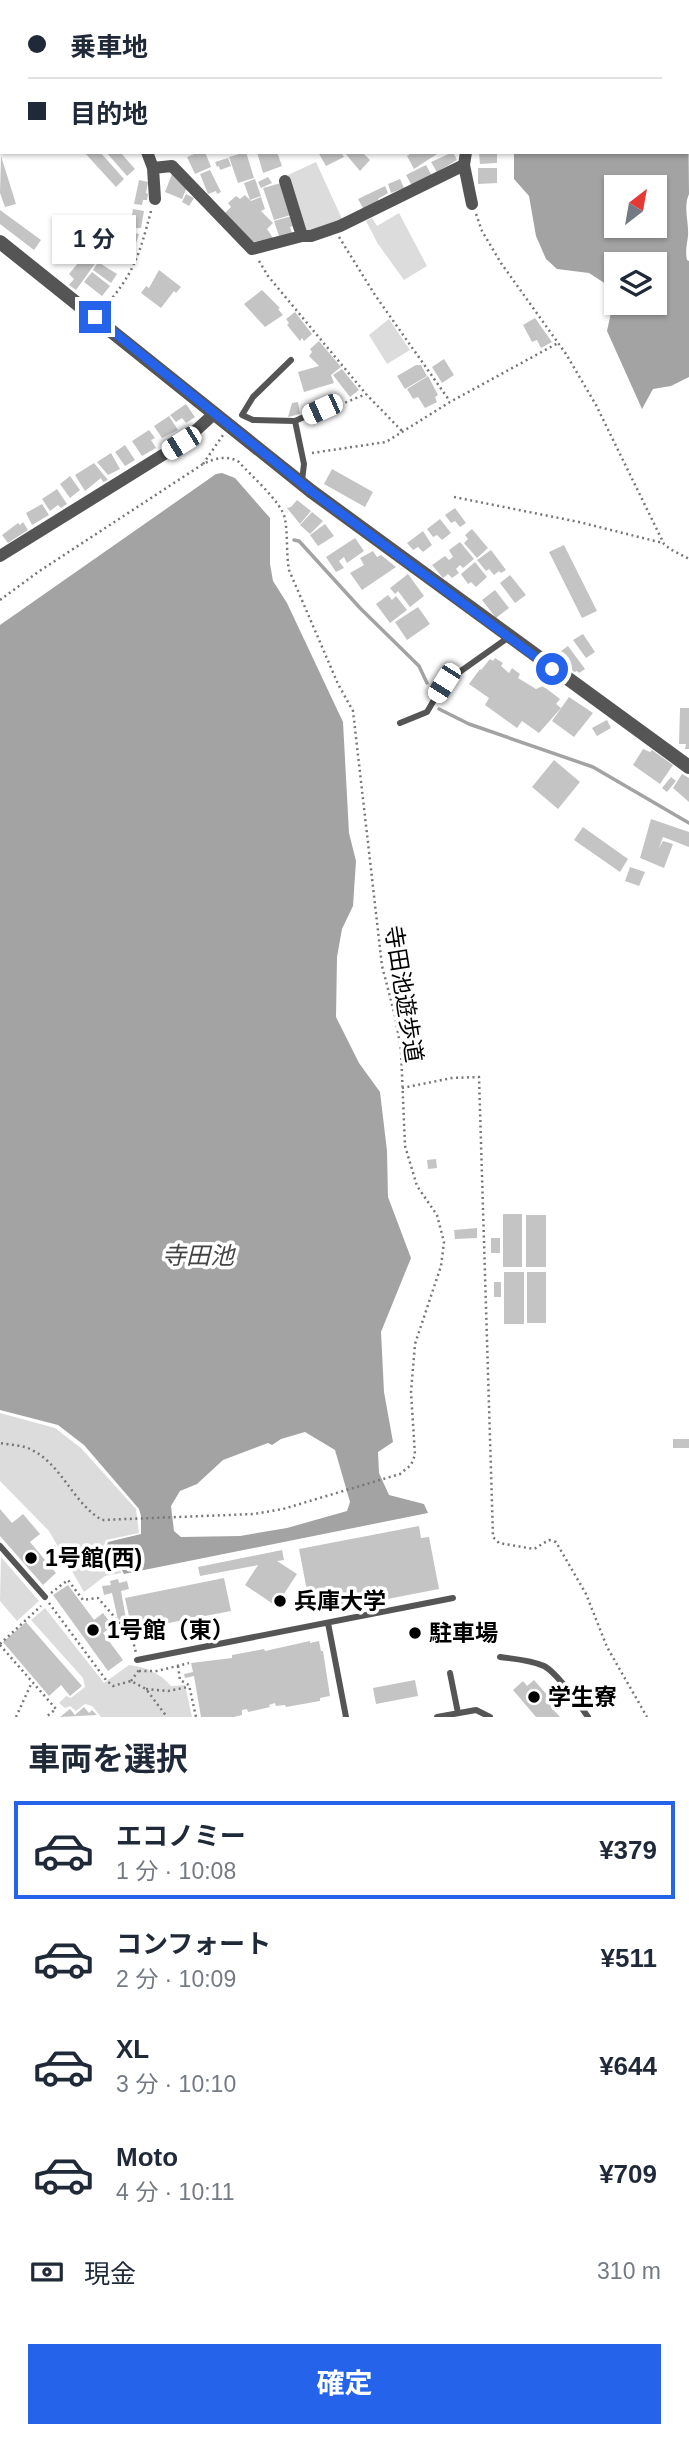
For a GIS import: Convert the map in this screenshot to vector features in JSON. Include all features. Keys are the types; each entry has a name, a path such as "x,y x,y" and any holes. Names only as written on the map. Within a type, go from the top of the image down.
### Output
{"street":[{"path":"149,154 153,167 155,199"},
{"path":"153,167 172,166 251,249 311,236 334,228 465,159 472,204"},
{"path":"285,181 302,236"},
{"path":"0,242 302,483 689,768"},
{"path":"0,556 181,443 215,413"}],"lane":[{"path":"291,359 253,397 242,415 253,420 295,421 322,409"},
{"path":"295,421 304,464 302,483"},
{"path":"400,723 427,712 444,683 509,637"},
{"path":"0,1546 45,1597"},
{"path":"137,1660 453,1598"},
{"path":"328,1623 346,1717"},
{"path":"500,1657 524,1660 546,1667 580,1703 588,1717"},
{"path":"450,1673 462,1714"},
{"path":"437,1717 476,1710 490,1717"}],"path":[{"path":"95,317 124,286 141,251 155,199"},
{"path":"472,204 482,231 501,263 558,343 596,405 664,544"},
{"path":"334,228 375,295 450,402"},
{"path":"251,249 268,276 366,394 402,431"},
{"path":"302,455 386,442 450,402 558,343"},
{"path":"322,409 326,410 366,394"},
{"path":"203,464 229,425"},
{"name":"寺田池遊歩道","path":"0,600 38,572 214,459 233,458 239,462 282,510 289,570 352,710 382,966 401,1050 405,1146 417,1186 437,1215 444,1242 441,1266 415,1344 411,1392 415,1455 407,1469 390,1477 283,1509 254,1514 102,1520 94,1515 41,1455 30,1449 0,1443"},
{"path":"454,497 579,522 664,544 689,559"},
{"path":"401,1088 452,1078 479,1076 493,1537 499,1543 534,1549 549,1540 556,1542 586,1594 607,1647 647,1717"},
{"path":"46,1717 56,1709 0,1644 40,1608 45,1597 68,1580 83,1600 98,1598 132,1637 139,1671"},
{"path":"45,1597 113,1686 131,1681 139,1671 189,1663"},
{"path":"178,1666 180,1680 189,1687 196,1717"},
{"path":"131,1681 146,1689 167,1691 189,1687"},
{"path":"16,1717 32,1682"},
{"path":"146,1689 167,1717"}],"shaded area":[{"path":"316,162 343,221 307,233 288,175"},
{"path":"399,213 427,266 404,280 378,244 366,221 372,218 377,226"},
{"path":"389,319 410,350 387,364 369,335"},
{"path":"0,1413 55,1428 81,1448 136,1509 139,1533 106,1540 103,1548 122,1573 105,1576 84,1592 49,1531 0,1481"},
{"path":"1,1557 39,1601 17,1621 0,1601"},
{"path":"45,1608 104,1683 129,1665 147,1669 171,1686 185,1685 192,1717 101,1717 92,1706 85,1704 76,1711 70,1706 65,1708 59,1703 66,1696 71,1698 85,1687 83,1678 31,1620"}],"water":[{"path":"514,154 689,154 686,253 689,261 689,377 671,386 653,389 642,409 607,331 610,315 667,315 667,252 604,252 604,283 589,273 557,269 546,259 536,236 529,196 514,179"},
{"name":"寺田池","path":"222,473 235,478 270,518 270,564 273,581 287,603 343,722 349,833 356,861 353,906 342,929 337,957 336,1017 359,1063 380,1092 387,1151 388,1197 411,1258 381,1332 384,1392 393,1442 378,1452 379,1473 389,1495 424,1504 428,1513 124,1574 113,1554 106,1548 108,1542 141,1534 139,1509 84,1445 58,1425 0,1410 0,625 216,474","holes":["305,1432 335,1450 350,1502 347,1511 287,1528 240,1536 181,1537 174,1531 171,1506 180,1491 197,1484 223,1460"]}],"building":[{"path":"86,154 102,154 124,179 116,187"},
{"path":"108,154 122,154 135,169 127,176"},
{"path":"206,154 211,167 195,174 187,157"},
{"path":"247,154 254,178 238,183 229,157"},
{"path":"258,154 278,154 282,166 263,173"},
{"path":"319,154 342,154 344,157 326,166"},
{"path":"346,154 364,154 370,160 360,171"},
{"path":"410,154 437,154 414,169 407,156"},
{"path":"449,154 454,154 457,160 437,172 431,162"},
{"path":"479,154 497,154 497,163 480,164"},
{"path":"1,156 16,204 5,207 0,193"},
{"path":"228,158 231,166 220,170 215,162"},
{"path":"426,165 432,176 412,186 406,175"},
{"path":"478,168 497,168 497,183 478,184"},
{"path":"210,170 221,192 217,194 216,191 208,194 200,174"},
{"path":"172,174 187,187 182,199 165,192"},
{"path":"268,177 272,183 261,188 258,182"},
{"path":"255,179 261,196 250,200 244,183"},
{"path":"400,179 404,188 391,193 388,184"},
{"path":"139,180 148,182 147,200 143,200 142,205 134,204"},
{"path":"281,183 291,215 274,220 263,188"},
{"path":"385,186 388,193 378,199 380,202 364,210 358,199"},
{"path":"186,194 194,198 189,206 182,202"},
{"path":"245,195 251,201 261,197 265,209 261,211 273,223 267,229 273,238 253,242 225,213 231,207 228,203 236,196 240,199"},
{"path":"133,209 144,211 141,228 130,228"},
{"path":"0,210 41,240 34,250 0,224"},
{"path":"292,216 292,233 279,236 274,221"},
{"path":"129,232 139,234 136,243 127,241"},
{"path":"83,257 97,261 76,290 69,285 74,279 69,274"},
{"path":"98,262 117,274 111,283 93,270"},
{"path":"159,270 181,287 176,293 174,291 161,308 141,293 146,286 149,288"},
{"path":"92,272 110,286 102,296 84,282"},
{"path":"262,290 280,308 278,309 283,315 265,327 244,304"},
{"path":"295,312 312,334 304,341 302,338 300,341 287,325 289,323 286,319"},
{"path":"535,318 552,342 541,348 537,340 532,342 523,325"},
{"path":"319,341 341,367 331,375 334,383 304,392 298,372 319,366 309,356 312,352 310,349"},
{"path":"444,359 454,375 442,383 432,367"},
{"path":"421,365 427,376 405,389 397,376"},
{"path":"342,369 359,390 350,397 333,375"},
{"path":"428,376 438,395 435,397 437,402 425,408 418,397 413,399 407,389"},
{"path":"298,402 300,414 288,417 292,403"},
{"path":"186,404 195,417 186,423 182,418 176,422 170,415"},
{"path":"169,416 178,430 162,438 154,426"},
{"path":"149,430 155,438 151,440 156,448 142,456 132,441"},
{"path":"125,445 135,460 125,466 115,452"},
{"path":"111,453 120,469 108,475 97,462"},
{"path":"94,463 108,480 103,482 101,478 85,491 75,475"},
{"path":"332,469 373,492 365,507 324,484"},
{"path":"70,476 80,490 70,498 60,484"},
{"path":"57,489 67,504 61,508 58,505 50,511 42,499"},
{"path":"297,500 311,511 300,524 287,508"},
{"path":"42,504 49,515 32,525 26,513"},
{"path":"455,508 466,523 460,527 455,521 451,523 445,515"},
{"path":"312,512 323,521 310,534 300,525"},
{"path":"440,519 451,533 442,540 437,535 433,537 427,529"},
{"path":"23,522 28,530 8,543 2,535"},
{"path":"325,524 334,536 318,546 310,535"},
{"path":"472,529 488,548 477,558 464,543 468,539 465,535"},
{"path":"423,531 432,545 423,552 418,547 413,550 407,543"},
{"path":"355,538 364,551 347,563 344,557 339,561 344,568 336,572 326,557"},
{"path":"460,542 474,559 463,568 460,565 456,569 459,573 452,578 448,574 443,578 432,565 445,556 449,560 453,557 449,550"},
{"path":"564,545 597,611 582,618 549,552"},
{"path":"491,550 506,570 494,575 489,569 486,571 477,560"},
{"path":"373,551 377,557 381,555 396,567 362,590 350,573 364,565 360,558"},
{"path":"475,562 487,577 476,587 471,582 468,584 461,574"},
{"path":"408,574 424,596 410,607 398,591 395,594 390,588"},
{"path":"510,575 526,595 515,603 500,583"},
{"path":"495,590 509,608 496,618 482,600"},
{"path":"388,595 392,600 396,596 407,610 390,623 376,604"},
{"path":"418,607 430,624 407,640 395,622"},
{"path":"583,634 595,652 586,658 573,640"},
{"path":"568,646 585,669 579,673 574,672 566,663 561,665 554,656"},
{"path":"495,658 503,663 501,666 509,673 512,668 520,674 518,678 536,689 543,686 560,699 556,704 561,708 539,733 522,721 517,728 485,705 489,698 469,684 490,659 493,661"},
{"path":"569,697 593,713 574,737 552,721"},
{"path":"680,708 689,708 689,749 685,749 686,744 679,744"},
{"path":"607,720 611,728 597,736 592,728"},
{"path":"643,749 650,752 652,750 673,765 660,784 633,765"},
{"path":"554,760 580,782 558,809 532,787"},
{"path":"682,774 689,778 689,802 673,788"},
{"path":"671,777 676,781 667,792 662,788"},
{"path":"651,819 689,832 689,847 663,837 659,848 663,841 673,844 664,868 640,858"},
{"path":"583,827 628,859 620,872 574,840"},
{"path":"630,867 645,872 639,886 625,881"},
{"path":"436,1159 437,1168 428,1169 427,1160"},
{"path":"503,1214 522,1214 522,1267 503,1267"},
{"path":"526,1215 546,1215 546,1267 526,1267"},
{"path":"477,1228 477,1238 455,1239 454,1230"},
{"path":"491,1238 500,1238 500,1253 491,1253"},
{"path":"504,1272 524,1272 524,1324 504,1324"},
{"path":"527,1272 546,1272 546,1323 527,1323"},
{"path":"494,1282 501,1282 501,1297 494,1297"},
{"path":"673,1439 689,1439 689,1448 673,1448"},
{"name":"1号館(西)","path":"0,1509 12,1523 23,1514 40,1534 30,1542 56,1573 43,1585 0,1536"},
{"path":"419,1526 421,1538 429,1537 439,1589 320,1612 316,1595 308,1596 299,1549"},
{"path":"282,1550 284,1560 277,1561 297,1574 276,1606 245,1585 258,1565 200,1576 198,1567"},
{"path":"224,1578 231,1611 132,1630 125,1598"},
{"path":"118,1579 119,1583 127,1581 129,1589 121,1591 126,1619 118,1620 112,1593 104,1595 102,1586 111,1585 110,1581"},
{"name":"1号館（東）","path":"68,1585 94,1620 103,1613 113,1626 103,1633 123,1660 108,1671 53,1595"},
{"path":"26,1622 82,1686 70,1696 61,1685 49,1696 3,1642"},
{"path":"319,1641 323,1651 330,1696 320,1698 320,1701 286,1707 276,1706 275,1703 269,1705 270,1707 248,1712 247,1709 242,1710 242,1715 234,1717 201,1717 194,1676 185,1678 184,1674 193,1672 191,1663 232,1658 232,1655"},
{"path":"415,1680 418,1696 376,1704 373,1688"},
{"name":"学生寮","path":"534,1680 555,1704 551,1707 560,1717 536,1717 513,1690 523,1681 527,1686"},
{"path":"84,1707 89,1713 92,1710 97,1715 60,1717 70,1709 75,1715"}],"waterway":[{"path":"294,540 299,541 360,608 419,666 427,683"},
{"path":"439,709 469,724 593,767 689,823"}],"place":[{"name":"1号館(西)","path":"31,1558"},
{"name":"兵庫大学","path":"280,1601"},
{"name":"1号館（東）","path":"93,1630"},
{"name":"駐車場","path":"415,1633"},
{"name":"学生寮","path":"534,1697"}],"route":[{"path":"95,317 311,491 552,669"}]}
